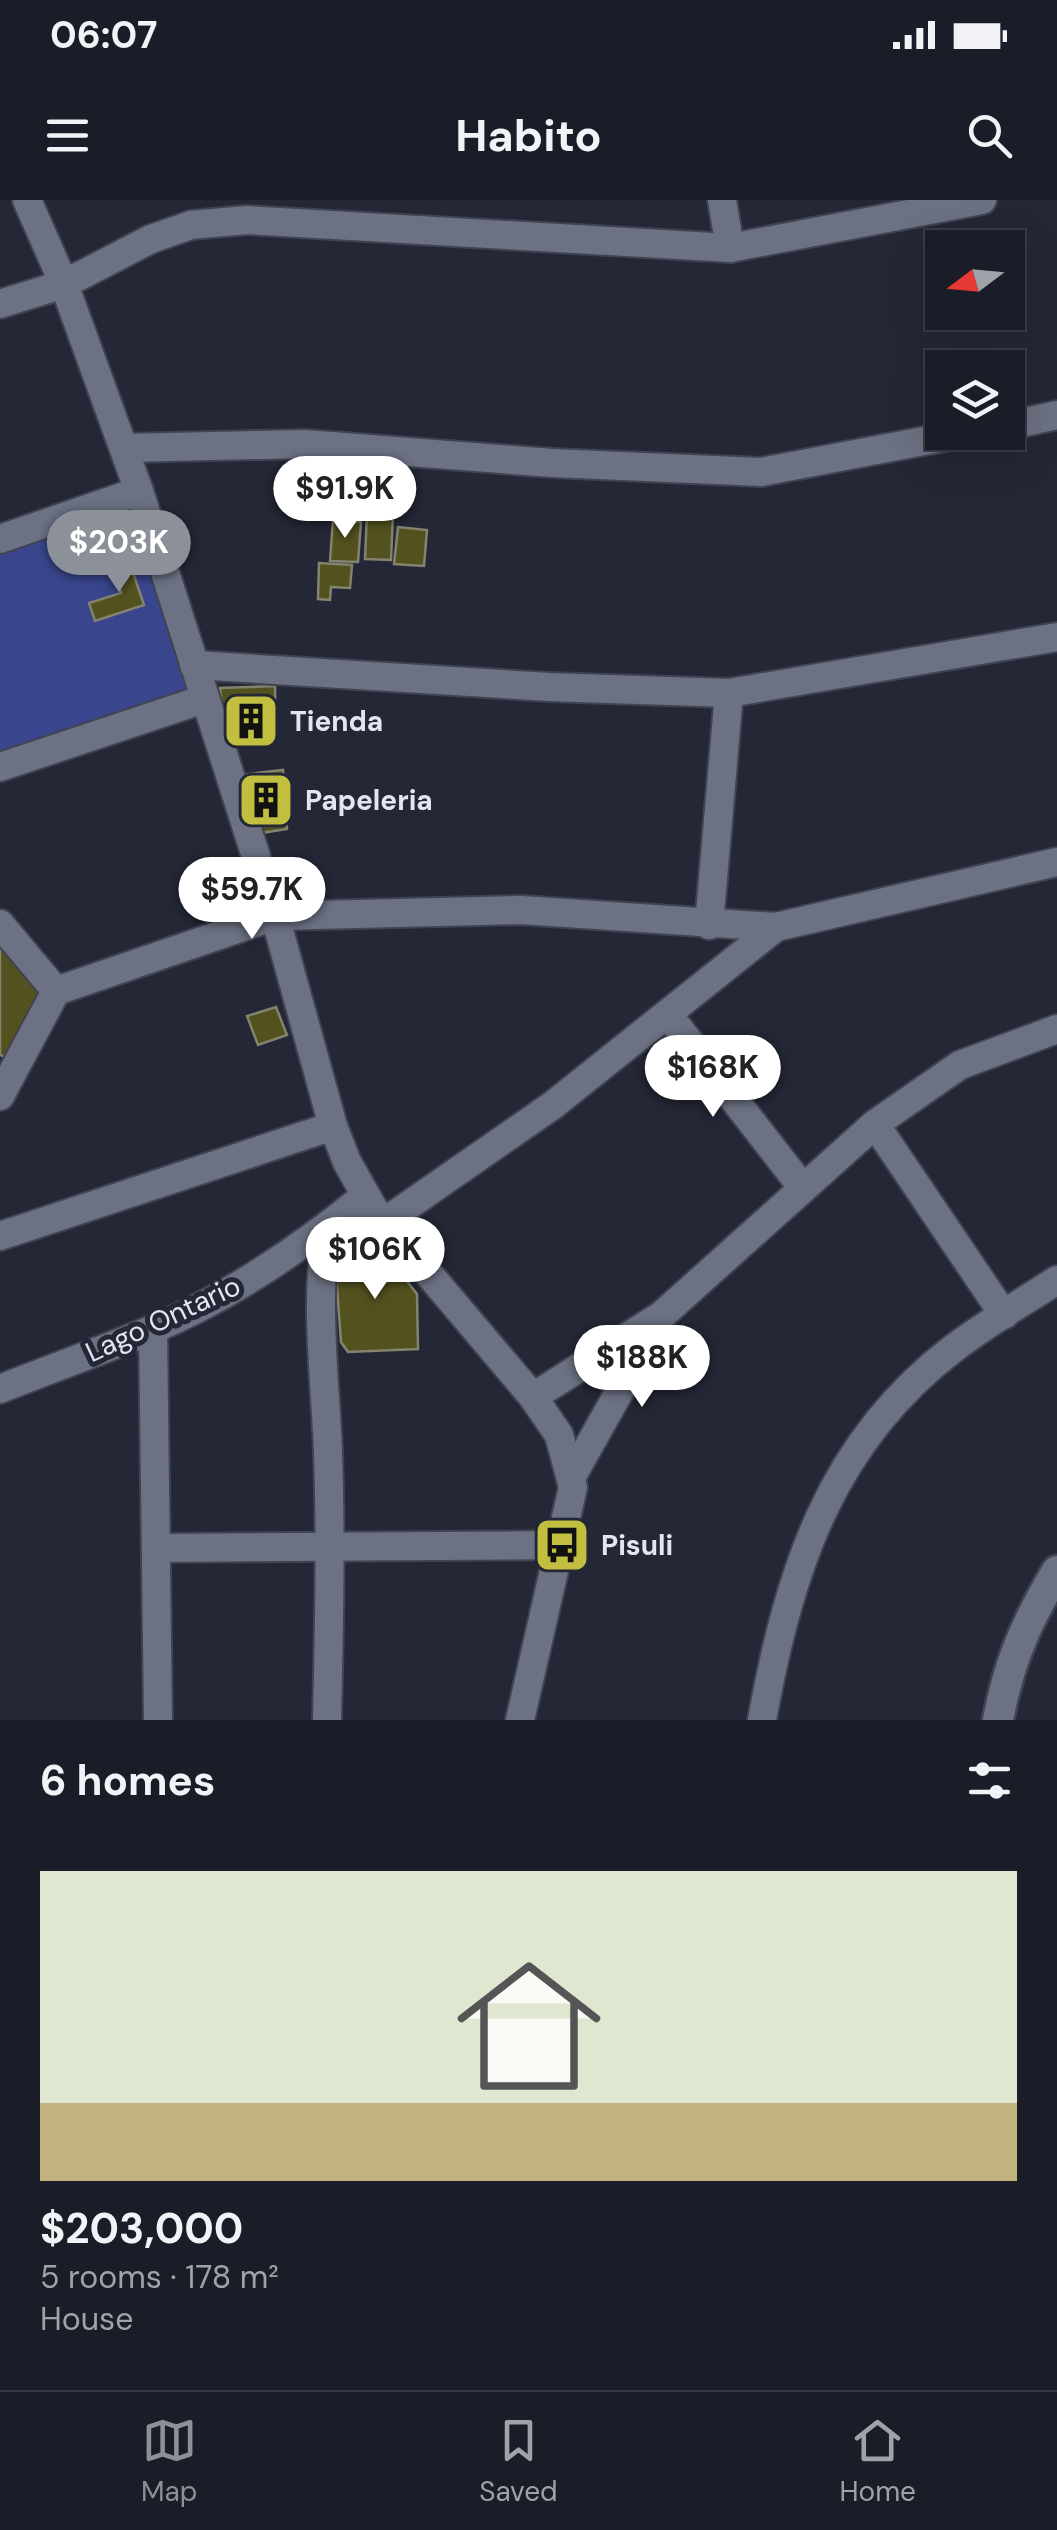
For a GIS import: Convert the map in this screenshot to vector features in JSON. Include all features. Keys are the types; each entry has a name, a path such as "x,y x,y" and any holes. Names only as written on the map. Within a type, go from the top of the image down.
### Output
{"street":[{"path":"27,200 64,284 139,492 275,916 332,1126 364,1196 533,1396 559,1435 574,1488 520,1720"},
{"path":"722,200 730,248"},
{"path":"0,304 64,284 151,238 192,225 247,220 730,248 982,200"},
{"path":"1025,422 1057,415"},
{"path":"124,448 305,444 552,463 761,472 925,441"},
{"path":"0,539 139,492"},
{"path":"194,666 729,694 1057,637"},
{"path":"709,925 729,694"},
{"path":"0,767 204,699"},
{"path":"4,1078 56,991 275,916 521,910 776,927 1057,862"},
{"path":"0,924 56,991"},
{"path":"386,1221 552,1105 776,927"},
{"path":"668,1016 803,1188"},
{"path":"533,1396 662,1315 875,1124 960,1065 1057,1029"},
{"path":"875,1124 1004,1315"},
{"path":"0,1236 332,1126"},
{"name":"Lago Ontario","path":"0,1389 154,1329 237,1287 364,1196"},
{"path":"327,1720 332,1547 322,1284 330,1224"},
{"path":"762,1720 776,1648 802,1554 844,1466 890,1408 953,1349 1057,1280"},
{"path":"572,1476 662,1315"},
{"path":"154,1329 158,1720"},
{"path":"156,1548 562,1546"},
{"path":"998,1720 1007,1672 1033,1613 1057,1572"}],"shaded area":[{"path":"127,507 188,691 0,753 0,549"}],"building":[{"path":"367,512 393,513 391,560 365,559"},
{"path":"333,520 361,522 358,562 330,561"},
{"path":"398,527 427,530 424,566 394,564"},
{"path":"129,561 144,605 95,621 89,603 121,593 113,566"},
{"path":"319,563 352,565 350,588 331,587 330,600 318,599"},
{"name":"Tienda","path":"275,686 276,737 234,744 220,688"},
{"name":"Papeleria","path":"283,770 287,829 255,834 240,775"},
{"path":"0,935 46,989 8,1058 0,1055"},
{"path":"276,1007 287,1035 258,1045 247,1016"},
{"path":"362,1241 377,1243 417,1294 418,1349 348,1352 341,1342 335,1259"}],"place":[{"name":"Tienda","path":"251,721"},
{"name":"Papeleria","path":"266,800"},
{"name":"Pisuli","path":"562,1545"}]}
